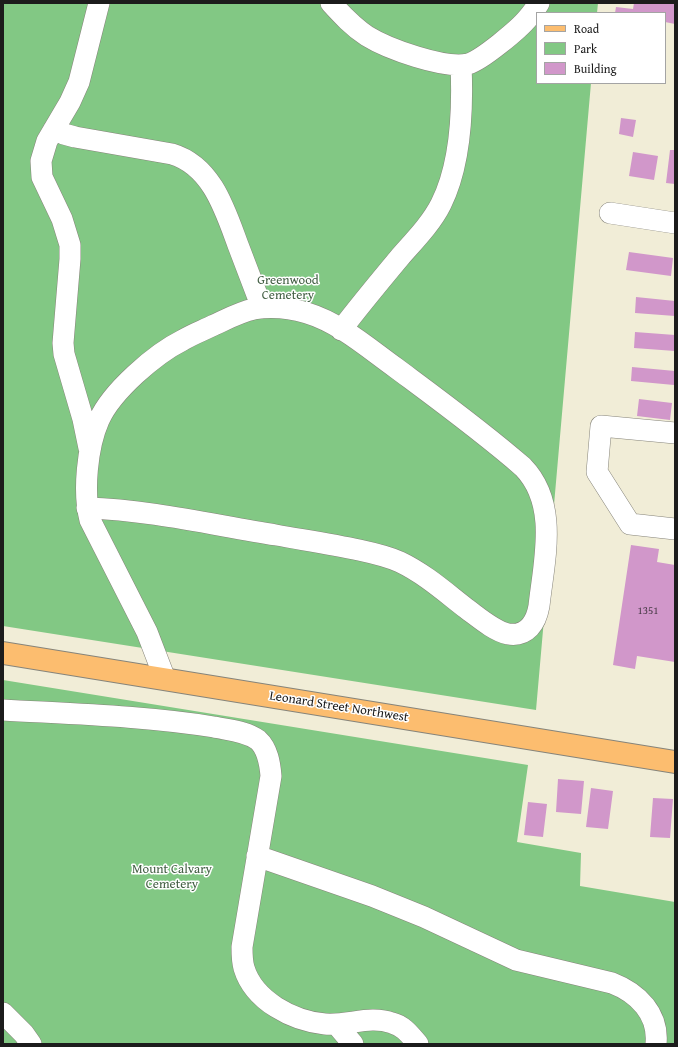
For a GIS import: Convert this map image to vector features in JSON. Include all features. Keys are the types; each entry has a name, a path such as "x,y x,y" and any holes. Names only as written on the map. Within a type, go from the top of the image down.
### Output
{"main road":[{"name":"Leonard Street Northwest","path":"3,653 675,762"}],"street":[{"path":"89,452 83,419 66,362 63,343 70,244 62,219 42,177 41,160 43,151 54,129 80,82 99,3"},
{"path":"331,3 356,28 382,44 432,61 454,65 474,62 514,32 528,18 539,3"},
{"path":"341,330 419,235 441,205 453,169 459,138 462,97 461,65"},
{"path":"54,129 75,137 180,156 195,166 211,184 222,203 262,308"},
{"path":"610,213 675,223"},
{"path":"87,508 128,510 380,555 400,562 422,574 485,623 500,631 513,634 524,632 531,626 538,614 545,554 546,523 543,501 535,483 531,475 509,456 405,375 330,323 308,314 288,309 262,308 245,311 194,334 166,350 149,363 121,389 104,410 95,430 89,452 86,495 87,508 90,520 147,632 165,679"},
{"path":"675,433 601,426 597,472 630,524 675,529"},
{"path":"3,710 193,724 237,731 249,735 257,740 263,746 267,754 271,776 243,935 242,959 244,969 256,990 277,1008 287,1014 325,1024 373,1020 392,1023 408,1031 418,1044"},
{"path":"257,856 372,896 424,917 516,960 623,987 639,998 649,1011 654,1020 657,1039 656,1044"},
{"path":"3,1013 24,1034 31,1044"},
{"path":"336,1024 353,1044"}],"green space":[{"name":"Greenwood Cemetery","path":"3,3 598,3 597,12 536,12 536,84 591,84 536,710 3,626"},
{"name":"Mount Calvary Cemetery","path":"3,680 528,765 517,842 581,853 580,886 675,902 675,1044 3,1044"}],"building":[{"path":"634,3 675,3 675,24 666,22 666,12 615,12 616,7 633,9"},
{"path":"621,118 636,120 633,137 619,134"},
{"path":"670,150 675,150 675,184 666,183"},
{"path":"633,152 658,156 654,180 629,176"},
{"path":"629,252 673,258 671,276 626,270"},
{"path":"636,297 675,301 675,316 635,313"},
{"path":"635,332 675,335 675,351 634,348"},
{"path":"632,367 675,371 674,385 631,381"},
{"path":"639,399 672,403 670,420 637,416"},
{"path":"631,545 659,549 657,562 675,565 675,662 637,656 635,669 613,665"},
{"path":"558,779 584,781 581,814 556,812"},
{"path":"591,788 613,791 608,829 586,827"},
{"path":"653,798 673,799 670,838 650,837"},
{"path":"528,802 547,804 543,837 524,835"}]}
